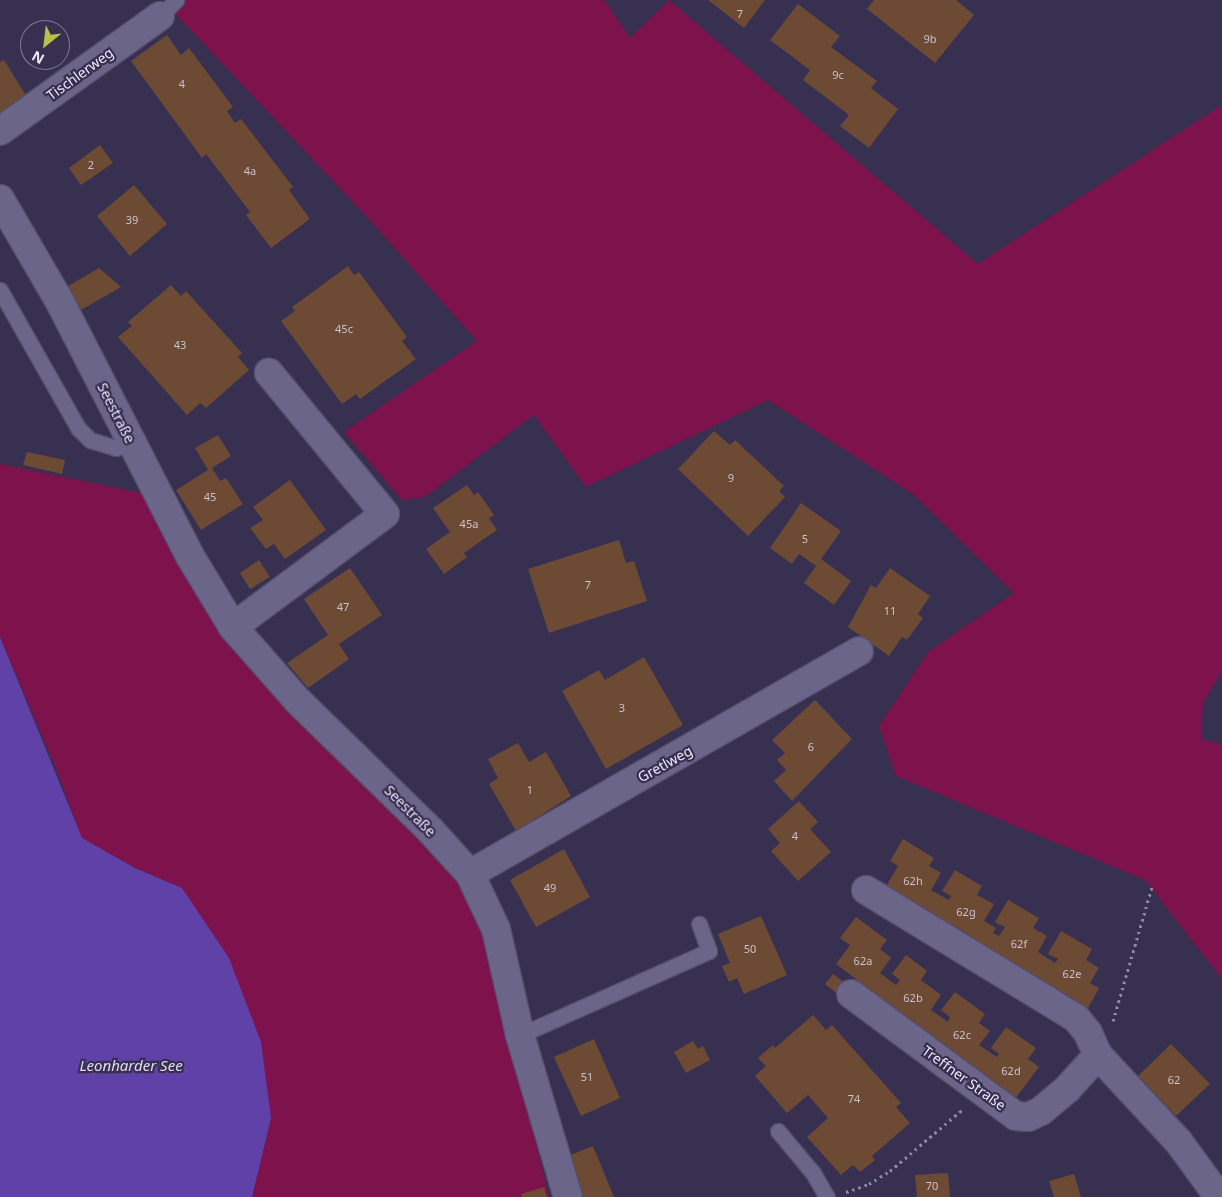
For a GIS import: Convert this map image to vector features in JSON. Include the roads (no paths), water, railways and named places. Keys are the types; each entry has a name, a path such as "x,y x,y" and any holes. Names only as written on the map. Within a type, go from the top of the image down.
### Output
{"street":[{"name":"Tischlerweg","path":"0,131 168,8"},
{"name":"Seestraße","path":"0,199 60,302 190,556 233,626 298,701 430,830 470,874 496,928 520,1035 568,1197"},
{"path":"233,626 385,514 269,373"},
{"name":"Gretlweg","path":"470,874 859,651"},
{"path":"866,890 1076,1018 1088,1033 1098,1054 1178,1141 1219,1197"},
{"name":"Treffner Straße","path":"851,994 1016,1116 1028,1117 1041,1111 1068,1088 1098,1054"}],"lane":[{"path":"0,290 78,428 90,440 116,448 131,442"},
{"path":"520,1035 709,951 698,924"},
{"path":"778,1131 813,1172 827,1197"}],"water":[{"name":"Leonharder See","path":"0,637 82,838 135,868 182,888 229,958 261,1042 271,1118 252,1197 0,1197"}]}
